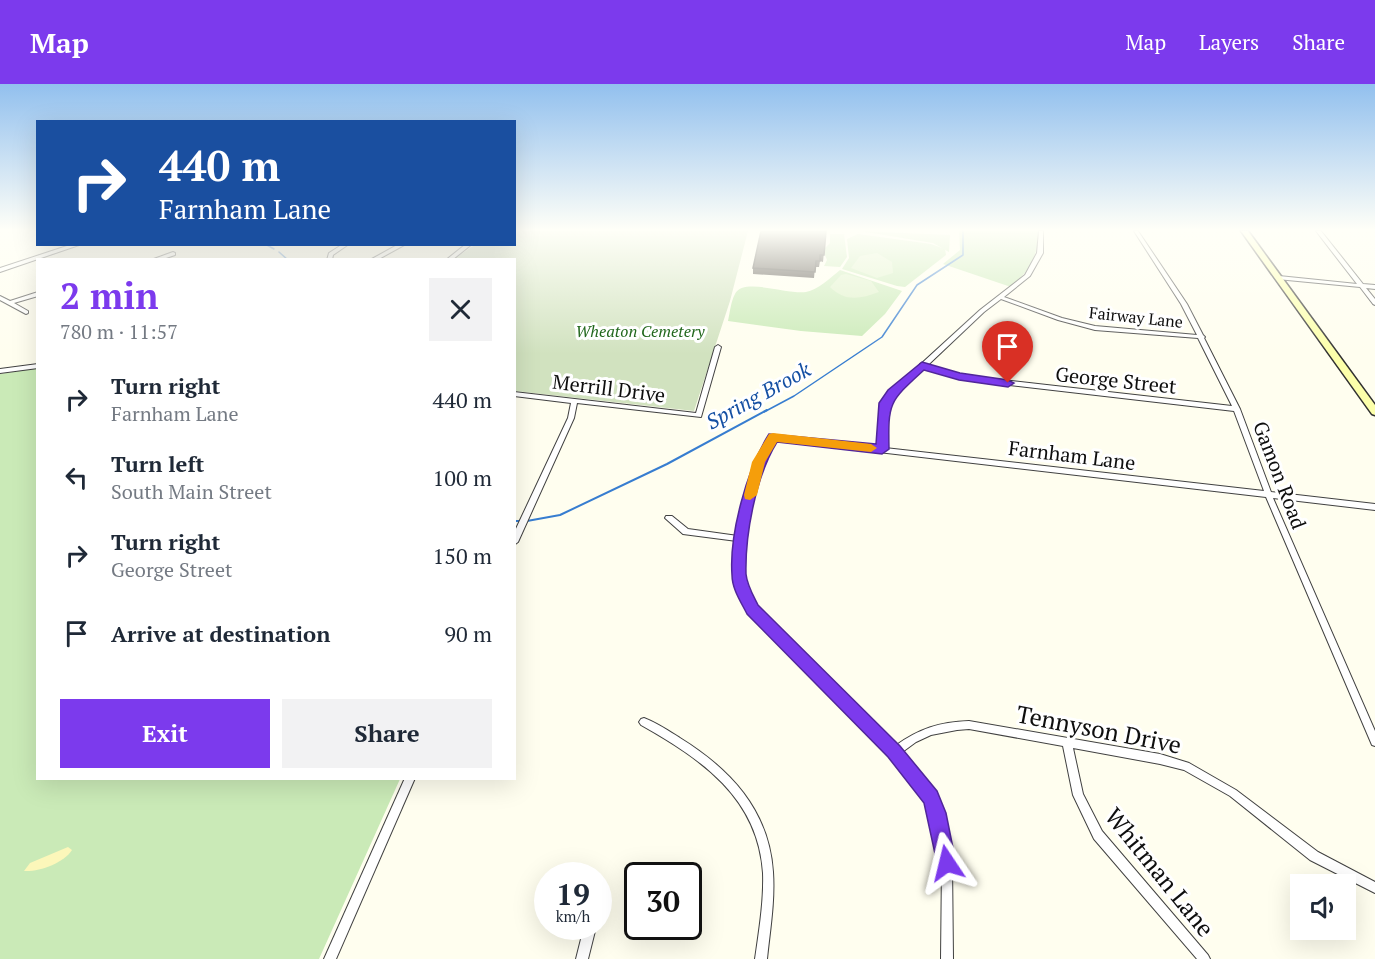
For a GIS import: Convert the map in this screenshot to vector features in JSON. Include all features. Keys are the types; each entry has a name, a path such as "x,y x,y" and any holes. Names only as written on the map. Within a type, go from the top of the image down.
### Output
{"main road":[{"path":"1275,272 1375,412"}],"street":[{"path":"882,449 882,414 885,403 892,392 1000,297 1022,281 1029,272"},
{"name":"Gamon Road","path":"1163,272 1202,337 1237,409 1269,494 1375,742"},
{"path":"1350,272 1375,303"},
{"path":"1279,278 1375,287"},
{"path":"9,303 36,295"},
{"name":"Fairway Lane","path":"1000,297 1060,319 1095,328 1202,337"},
{"path":"0,298 26,312"},
{"name":"Merrill Drive","path":"516,394 699,415 718,347"},
{"name":"George Street","path":"922,365 967,378 1237,409"},
{"path":"0,371 36,366"},
{"path":"516,538 571,418 574,401"},
{"name":"Farnham Lane","path":"742,539 754,478 768,443 773,437 1375,507"},
{"path":"669,518 686,532 742,539 739,576 744,593 753,609 894,752 931,797 937,813 948,880 947,959"},
{"path":"644,722 686,746 716,769 746,802 758,826 768,873 761,959"},
{"name":"Tennyson Drive","path":"894,752 923,731 952,725 969,725 1160,759 1198,771 1233,793 1314,856 1375,888"},
{"name":"Whitman Lane","path":"1067,742 1078,795 1098,835 1204,959"},
{"path":"330,959 409,780"},
{"path":"582,959 587,940"}],"green space":[{"name":"Wheaton Cemetery","path":"516,272 738,272 694,411 516,391"},
{"path":"838,272 845,272 902,291 885,314 862,336 801,331 728,321 735,294 740,289 756,287 806,292 819,286"},
{"path":"851,272 924,272 905,287"},
{"path":"861,272 893,272 877,278"},
{"path":"966,272 1026,272 1011,287"},
{"path":"846,274 871,281 879,292 853,298 841,295 830,287 841,275"},
{"path":"36,368 36,780 400,780 319,959 0,959 0,374"}],"sand":[{"path":"68,847 72,850 57,863 24,871 30,863"}],"waterway":[{"name":"Spring Brook","path":"764,412 794,396 882,337 917,285 937,272"},
{"name":"Spring Brook","path":"527,521 560,515 667,464 767,410"},
{"name":"Spring Brook","path":"516,521 521,521"}],"slow traffic":[{"path":"750,495 759,462 773,437 871,448"}],"route":[{"path":"947,863 937,813 931,797 894,752 753,609 740,584 742,539 754,478 761,456 773,437 882,449 882,414 885,403 892,392 922,365 947,374 1008,383"}]}
